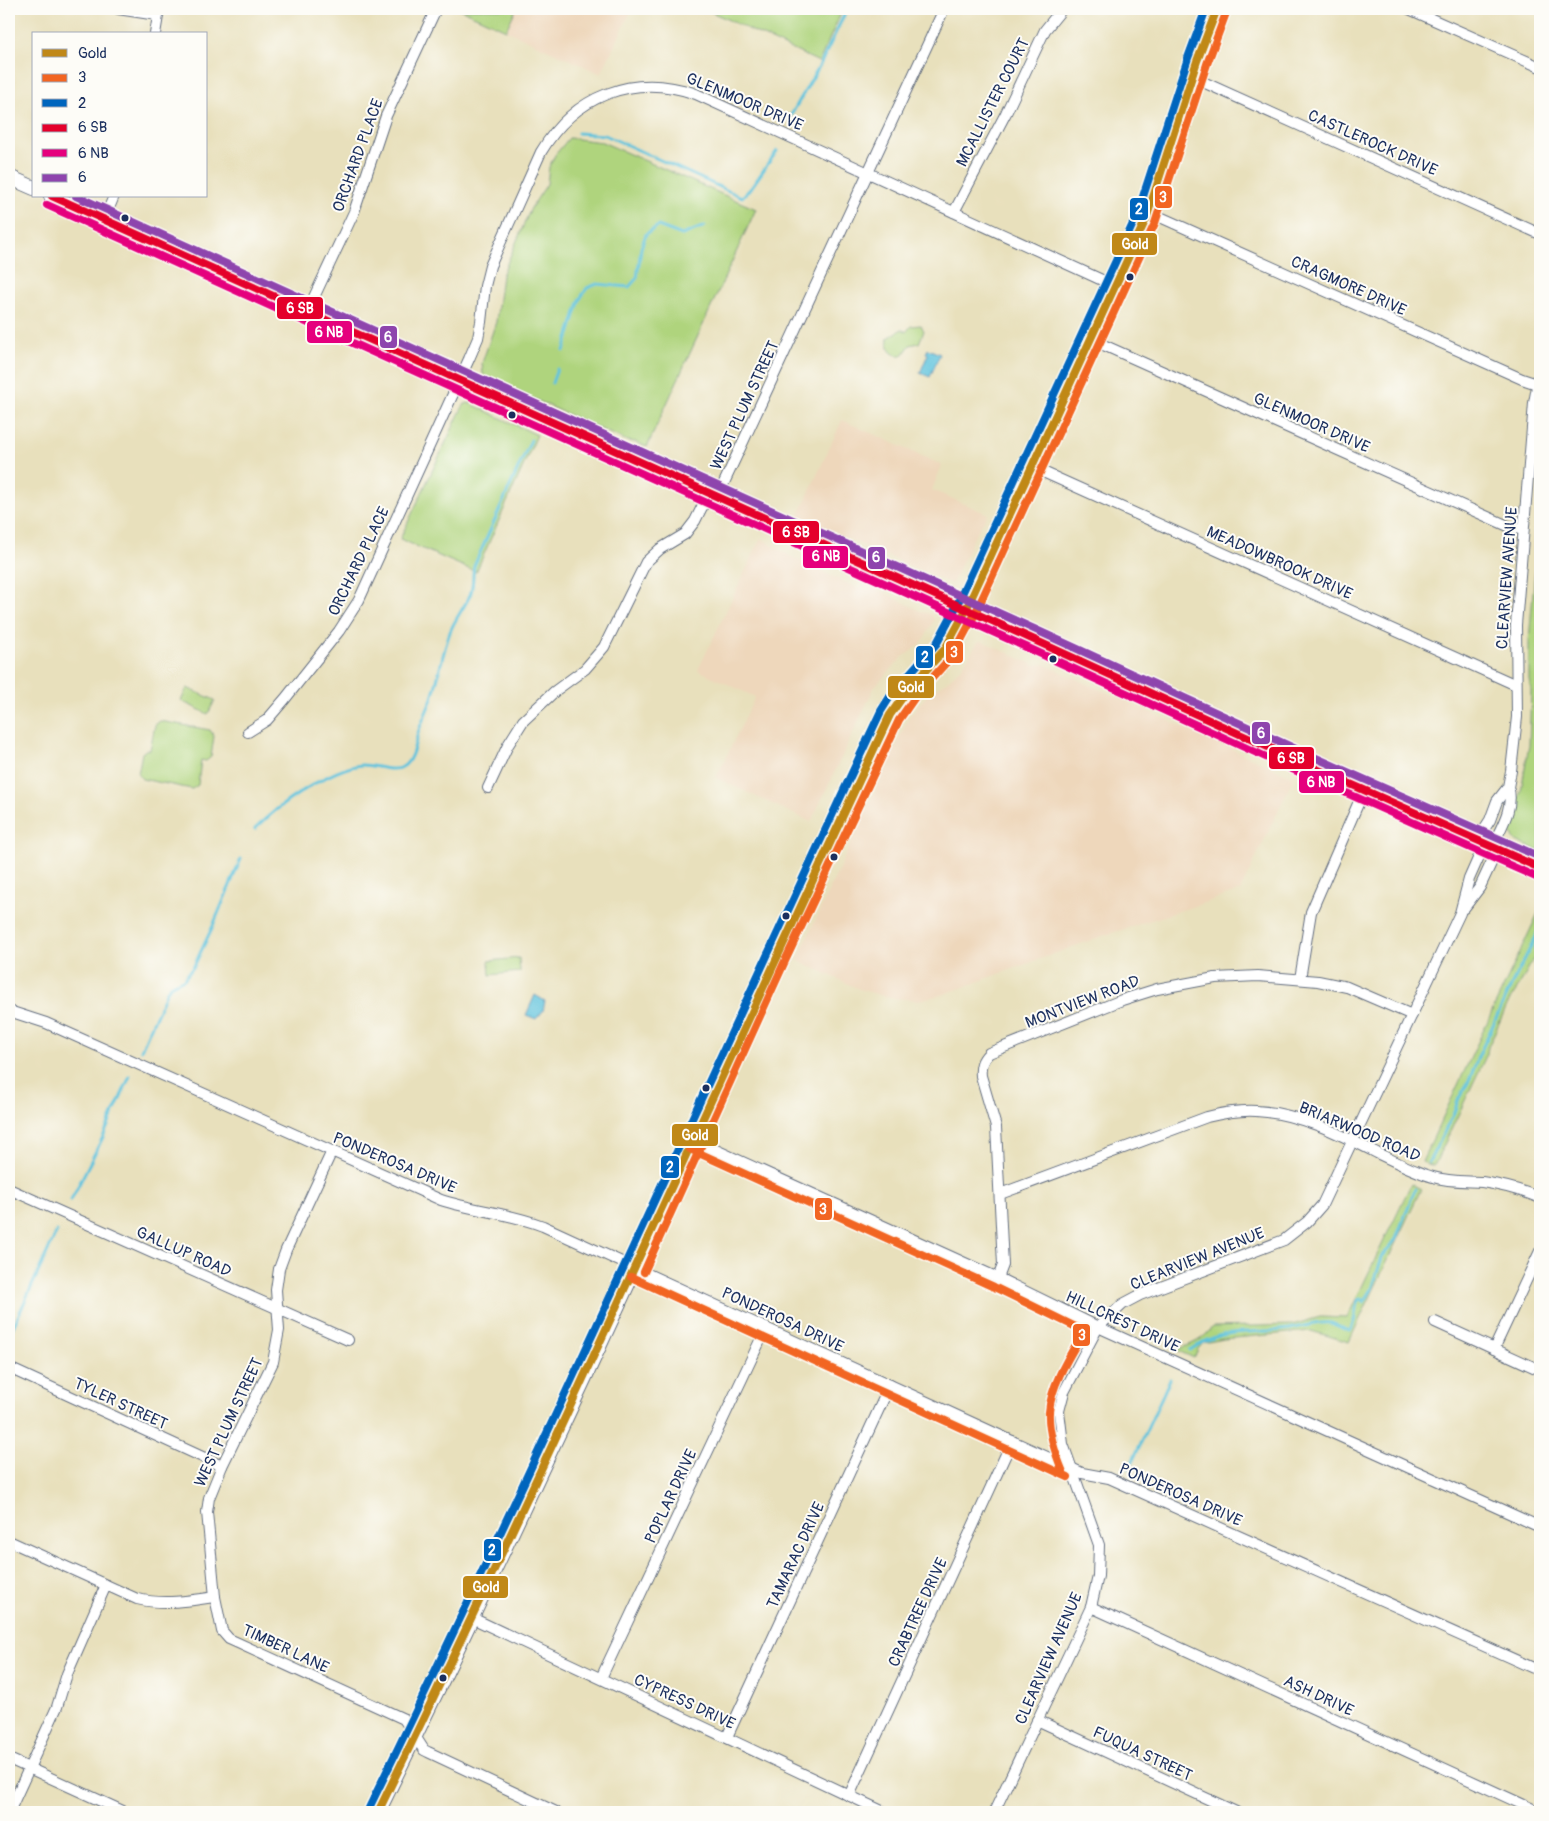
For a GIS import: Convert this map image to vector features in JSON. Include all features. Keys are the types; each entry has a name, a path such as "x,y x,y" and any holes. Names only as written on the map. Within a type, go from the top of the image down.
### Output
{"main road":[{"path":"378,1812 472,1618 694,1140 776,957 890,715 902,696 938,658 950,642 966,610 1149,212 1207,32 1217,9"},
{"path":"9,177 32,187"},
{"path":"55,198 1540,868"}],"street":[{"path":"118,9 158,12 155,32"},
{"name":"ORCHARD PLACE","path":"307,312 354,212 386,116 436,9"},
{"name":"WEST PLUM STREET","path":"488,788 508,745 523,721 550,695 597,658 608,641 646,562 660,549 685,534 695,521 702,507 723,485 944,9"},
{"name":"MCALLISTER COURT","path":"954,212 1006,113 1045,30 1062,9"},
{"path":"1410,9 1540,67"},
{"name":"CASTLEROCK DRIVE","path":"1192,77 1540,234"},
{"name":"GLENMOOR DRIVE","path":"459,380 478,338 490,266 540,152 549,137 572,113 594,100 615,91 635,87 674,87 696,94 1115,286"},
{"path":"104,220 113,198"},
{"name":"CRAGMORE DRIVE","path":"1149,212 1522,379 1537,384"},
{"name":"GLENMOOR DRIVE","path":"1090,340 1499,522 1523,530"},
{"name":"CLEARVIEW AVENUE","path":"994,1812 1091,1607 1098,1576 1099,1545 1063,1444 1059,1411 1064,1392 1098,1327 1123,1304 1140,1295 1284,1240 1307,1222 1322,1205 1354,1141 1460,913 1469,879 1506,815 1511,797 1508,787 1517,717 1516,625 1523,530 1534,403 1540,370"},
{"name":"ORCHARD PLACE","path":"248,732 267,720 350,617 459,380"},
{"name":"MEADOWBROOK DRIVE","path":"1032,467 1516,685"},
{"name":"CLEARVIEW AVENUE","path":"1460,913 1480,887 1494,857 1488,845 1485,828 1497,801 1508,787"},
{"path":"1300,979 1311,912 1364,790"},
{"name":"MONTVIEW ROAD","path":"998,1278 1003,1265 996,1127 980,1067 989,1053 1122,1000 1157,989 1215,978 1258,976 1300,979 1346,987 1412,1016"},
{"name":"PONDEROSA DRIVE","path":"10,1013 46,1023 441,1200 464,1207 515,1216 531,1221 1082,1473 1109,1478 1540,1671"},
{"name":"BRIARWOOD ROAD","path":"1000,1194 1166,1133 1186,1123 1226,1113 1257,1111 1284,1115 1313,1124 1354,1141 1416,1172 1436,1178 1506,1186 1540,1198"},
{"name":"HILLCREST DRIVE","path":"694,1140 998,1278 1098,1327 1540,1527"},
{"name":"WEST PLUM STREET","path":"215,1597 207,1512 209,1498 222,1466 273,1362 278,1341 277,1284 282,1260 332,1151"},
{"name":"GALLUP ROAD","path":"9,1188 277,1310 348,1340"},
{"path":"1494,1349 1540,1252"},
{"path":"1435,1322 1540,1370"},
{"name":"POPLAR DRIVE","path":"601,1678 766,1328"},
{"name":"TYLER STREET","path":"9,1368 222,1466"},
{"name":"TAMARAC DRIVE","path":"727,1737 890,1385"},
{"name":"CRABTREE DRIVE","path":"849,1796 1012,1441"},
{"path":"9,1541 137,1599 158,1603 215,1597"},
{"path":"9,1812 57,1707 67,1674 106,1585"},
{"name":"TIMBER LANE","path":"215,1597 222,1631 229,1639 404,1719 424,1750 556,1812"},
{"name":"ASH DRIVE","path":"1091,1607 1535,1811"},
{"name":"CYPRESS DRIVE","path":"472,1618 884,1812"},
{"name":"FUQUA STREET","path":"1037,1720 1236,1812"},
{"path":"9,1759 125,1812"},
{"path":"1535,1811 1540,1799"}],"shaded area":[{"path":"460,9 632,9 601,74"},
{"path":"842,420 942,465 932,490 988,514 975,535 953,582 947,582 798,517"},
{"path":"761,538 790,556 859,589 862,585 868,584 922,612 931,614 934,620 921,644 904,656 875,686 811,822 716,778 755,697 698,670"},
{"path":"982,641 1034,665 1043,664 1294,777 1240,891 1094,939 942,995 919,1000 890,998 859,989 797,960 911,714 931,691 945,683 962,667 978,642"}],"green space":[{"path":"460,9 516,9 506,30"},
{"path":"705,9 843,9 819,62"},
{"path":"569,138 602,142 756,209 647,447 627,441 487,378 483,374 482,363 496,322 502,275 531,208 547,184 549,167 555,155"},
{"path":"921,325 924,331 919,343 910,345 903,355 895,355 890,351 888,338 902,329 906,332 911,326"},
{"path":"469,403 537,435 476,572 400,539 461,410 465,404"},
{"path":"1540,510 1540,852 1514,840 1507,830 1521,791 1529,745 1531,690 1529,679 1529,641"},
{"path":"187,688 215,700 208,714 181,701"},
{"path":"160,721 210,730 214,736 211,757 206,761 201,760 198,785 192,789 142,779 138,774 142,753 147,749 150,750 155,725"},
{"path":"1540,909 1540,947 1511,997 1488,1047 1487,1054 1434,1166 1422,1162"},
{"path":"519,958 520,972 490,975 489,961"},
{"path":"1411,1184 1421,1189 1349,1342 1311,1331 1224,1339 1203,1343 1194,1358 1176,1350 1201,1339 1212,1327 1292,1325 1320,1317 1347,1318"}],"water":[{"path":"928,349 940,354 930,377 920,373 928,354 926,353"},
{"path":"535,995 545,1001 543,1011 536,1019 526,1015"}],"waterway":[{"path":"790,117 821,63 847,9"},
{"path":"578,133 605,135 742,197 751,188 777,151"},
{"path":"564,351 580,299 587,288 597,284 629,287 637,278 641,248 646,234 658,226 682,235 705,226"},
{"path":"552,383 557,369"},
{"path":"255,829 276,810 304,790 334,773 361,765 397,769 409,761 432,698 450,632 471,592 474,566 531,440"},
{"path":"141,1050 170,986 184,979 194,966 241,859"},
{"path":"1429,1162 1469,1081 1512,984 1540,929"},
{"path":"71,1200 103,1137 130,1076"},
{"path":"1190,1350 1215,1337 1239,1332 1276,1331 1316,1323 1331,1323 1349,1331 1354,1323 1358,1300 1361,1299 1364,1302 1372,1289 1382,1257 1396,1239 1415,1189"},
{"path":"9,1336 57,1231"},
{"path":"1129,1469 1170,1379"}],"transit line":[{"name":"2","path":"369,1808 563,1398 881,711 893,692 937,643 954,611 1137,215 1188,58 1206,9"},
{"name":"Gold","path":"378,1812 572,1402 890,715 907,691 945,649 963,616 1146,219 1197,61 1217,9"},
{"name":"3","path":"644,1272 785,961 899,720 915,697 953,655 975,614 1155,223 1207,64 1226,13"},
{"path":"56,198 1294,759 1540,868"},
{"name":"6","path":"80,198 1298,750 1540,857"},
{"path":"47,205 1290,768 1536,877"},
{"name":"3","path":"690,1149 994,1287 1084,1331 1057,1380 1049,1412 1051,1435 1063,1472"},
{"name":"3","path":"631,1277 1068,1477"}]}
